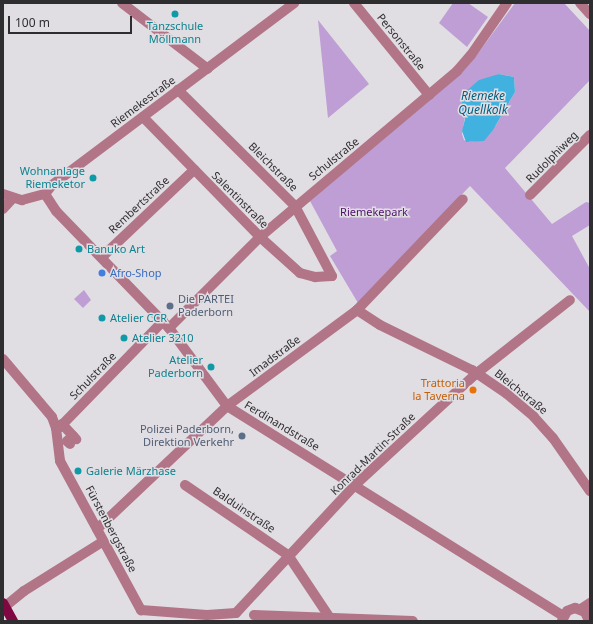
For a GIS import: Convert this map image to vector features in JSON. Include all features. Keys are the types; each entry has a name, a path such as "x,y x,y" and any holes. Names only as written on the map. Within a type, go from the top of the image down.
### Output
{"main road":[{"path":"4,606 13,621"}],"street":[{"path":"122,3 208,69"},
{"name":"Riemekestraße","path":"3,209 8,197 22,200 45,194 52,186 294,3"},
{"name":"Personstraße","path":"354,3 429,95"},
{"name":"Schulstraße","path":"59,426 260,237 295,206 429,95 471,55 507,3"},
{"path":"580,3 590,14"},
{"name":"Bleichstraße","path":"178,90 295,206 332,276"},
{"name":"Salentinstraße","path":"143,117 260,237 300,273 315,277 332,276"},
{"name":"Rudolphiweg","path":"530,195 590,135"},
{"name":"Rembertstraße","path":"102,257 194,170"},
{"name":"Ferdinandstraße","path":"45,194 56,211 166,325 227,406 355,485 563,619"},
{"name":"Imadstraße","path":"97,528 227,406 357,310 463,199"},
{"name":"Bleichstraße","path":"477,373 570,300"},
{"name":"Bleichstraße","path":"357,310 380,324 477,373 507,394 537,420 553,438 590,491"},
{"name":"Fürstenbergstraße","path":"3,358 59,426 73,440"},
{"name":"Konrad-Martin-Straße","path":"236,613 288,555 355,485 477,373"},
{"name":"Fürstenbergstraße","path":"59,426 60,460 97,528 102,542 141,610 208,618 236,613"},
{"name":"Balduinstraße","path":"185,485 288,555"},
{"path":"4,606 102,542"},
{"path":"288,555 331,619"},
{"path":"563,619 571,609 581,609 590,604"},
{"path":"581,609 587,614 589,621"},
{"path":"254,615 413,621"}],"green space":[{"path":"453,3 468,3 488,17 467,47 439,23"},
{"name":"Riemekepark","path":"515,3 564,3 590,31 590,80 505,168 552,224 586,202 590,203 590,225 572,236 590,269 590,312 470,186 358,303 330,256 337,251 310,201 476,56","holes":["499,74 514,77 515,92 496,125 483,140 469,142 464,140 462,134 465,116 461,105 462,96"]},
{"path":"318,20 369,84 328,118"},
{"path":"84,290 91,300 83,308 74,299"}],"water":[{"name":"Riemeke Quellkolk","path":"499,74 514,77 515,92 493,130 484,141 466,142 462,131 465,119 461,105 463,94 479,80"}],"place":[{"name":"Tanzschule Möllmann","path":"175,14"},
{"name":"Wohnanlage Riemeketor","path":"93,178"},
{"name":"Banuko Art","path":"79,249"},
{"name":"Afro-Shop","path":"102,273"},
{"name":"Die PARTEI Paderborn","path":"170,306"},
{"name":"Atelier CCR","path":"102,318"},
{"name":"Atelier 3210","path":"124,338"},
{"name":"Atelier Paderborn","path":"211,367"},
{"name":"Trattoria la Taverna","path":"473,390"},
{"name":"Polizei Paderborn, Direktion Verkehr","path":"242,436"},
{"name":"Galerie Märzhase","path":"78,471"}]}
